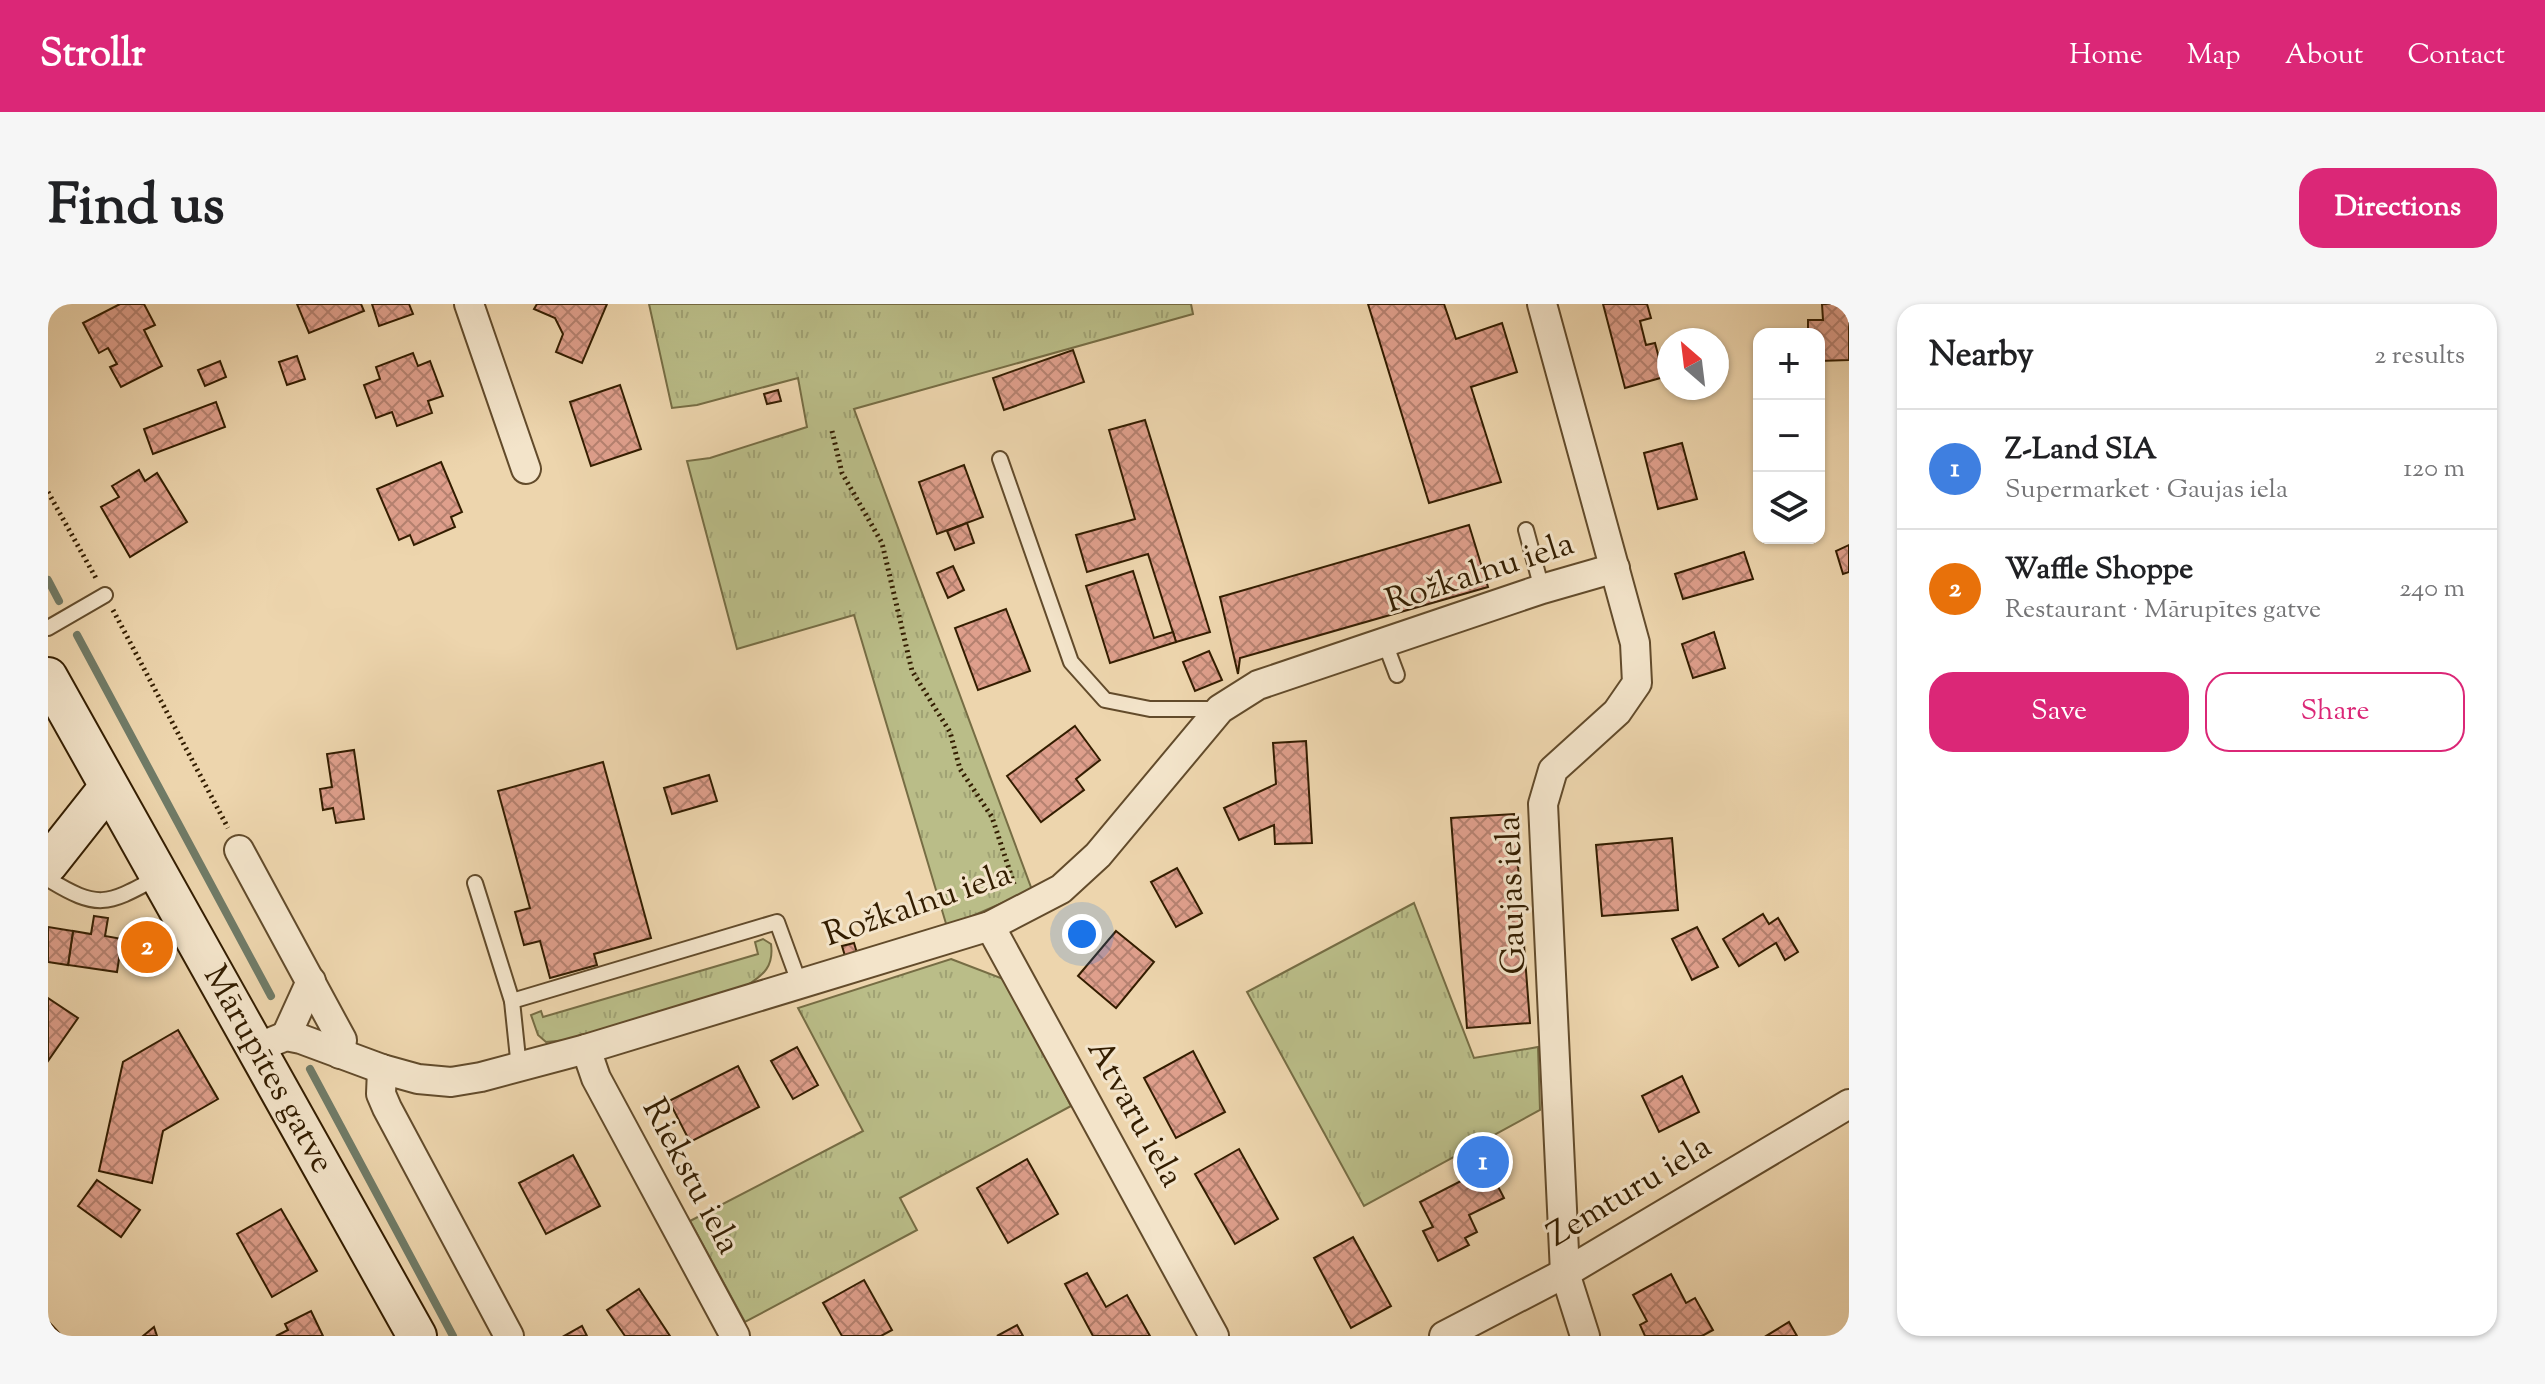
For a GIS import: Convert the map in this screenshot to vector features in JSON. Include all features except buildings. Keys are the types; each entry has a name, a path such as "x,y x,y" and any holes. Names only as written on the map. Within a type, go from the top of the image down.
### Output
{"street":[{"path":"469,304 526,469"},
{"name":"Gaujas iela","path":"1542,304 1635,643 1637,683 1617,712 1553,770 1543,804 1565,1273 1585,1336"},
{"name":"Rožkalnu iela","path":"270,1042 301,1039 382,1069 418,1079 451,1082 519,1068 586,1049 990,926 1061,889 1098,855 1220,709 1258,685 1542,589 1615,568"},
{"name":"Mārupītes gatve","path":"48,677 160,876 270,1042 417,1336"},
{"path":"48,864 108,788"},
{"path":"239,850 342,1040 340,1054"},
{"name":"Atvaru iela","path":"990,926 1214,1336"},
{"path":"270,1042 311,981"},
{"name":"Riekstu iela","path":"586,1049 596,1078 735,1336"},
{"path":"382,1069 381,1094 387,1108 509,1336"},
{"name":"Zemturu iela","path":"1444,1336 1565,1273 1849,1104"}],"lane":[{"path":"1000,459 1071,662 1105,700 1150,709 1220,709"},
{"path":"1526,530 1542,589"},
{"path":"48,628 105,595"},
{"path":"1385,643 1397,675"},
{"path":"48,879 77,897 101,902 121,897 160,876"},
{"path":"475,883 512,1001 519,1068"},
{"path":"512,1001 777,922 800,985"}],"path":[{"path":"832,431 842,473 882,543 912,671 950,732 960,769 992,817 1023,910"},
{"path":"48,492 239,850"}],"green space":[{"path":"649,304 1191,304 1193,314 854,409 1032,890 947,927 854,615 737,649 687,461 710,458 807,427 798,378 697,405 672,408"},
{"path":"1414,903 1474,1058 1538,1047 1540,1110 1364,1206 1247,992"},
{"path":"763,939 771,944 769,964 763,974 746,986 568,1040 546,1042 538,1035 531,1015 541,1011 543,1017 758,954 755,942"},
{"path":"951,959 1006,980 1071,1106 900,1198 917,1230 745,1322 690,1221 863,1131 798,1008"}],"waterway":[{"path":"48,580 59,601"},
{"path":"77,635 271,996"},
{"path":"310,1069 453,1336"}],"place":[{"name":"Waffle Shoppe","path":"147,947"},
{"name":"Z-Land SIA","path":"1483,1162"}]}
